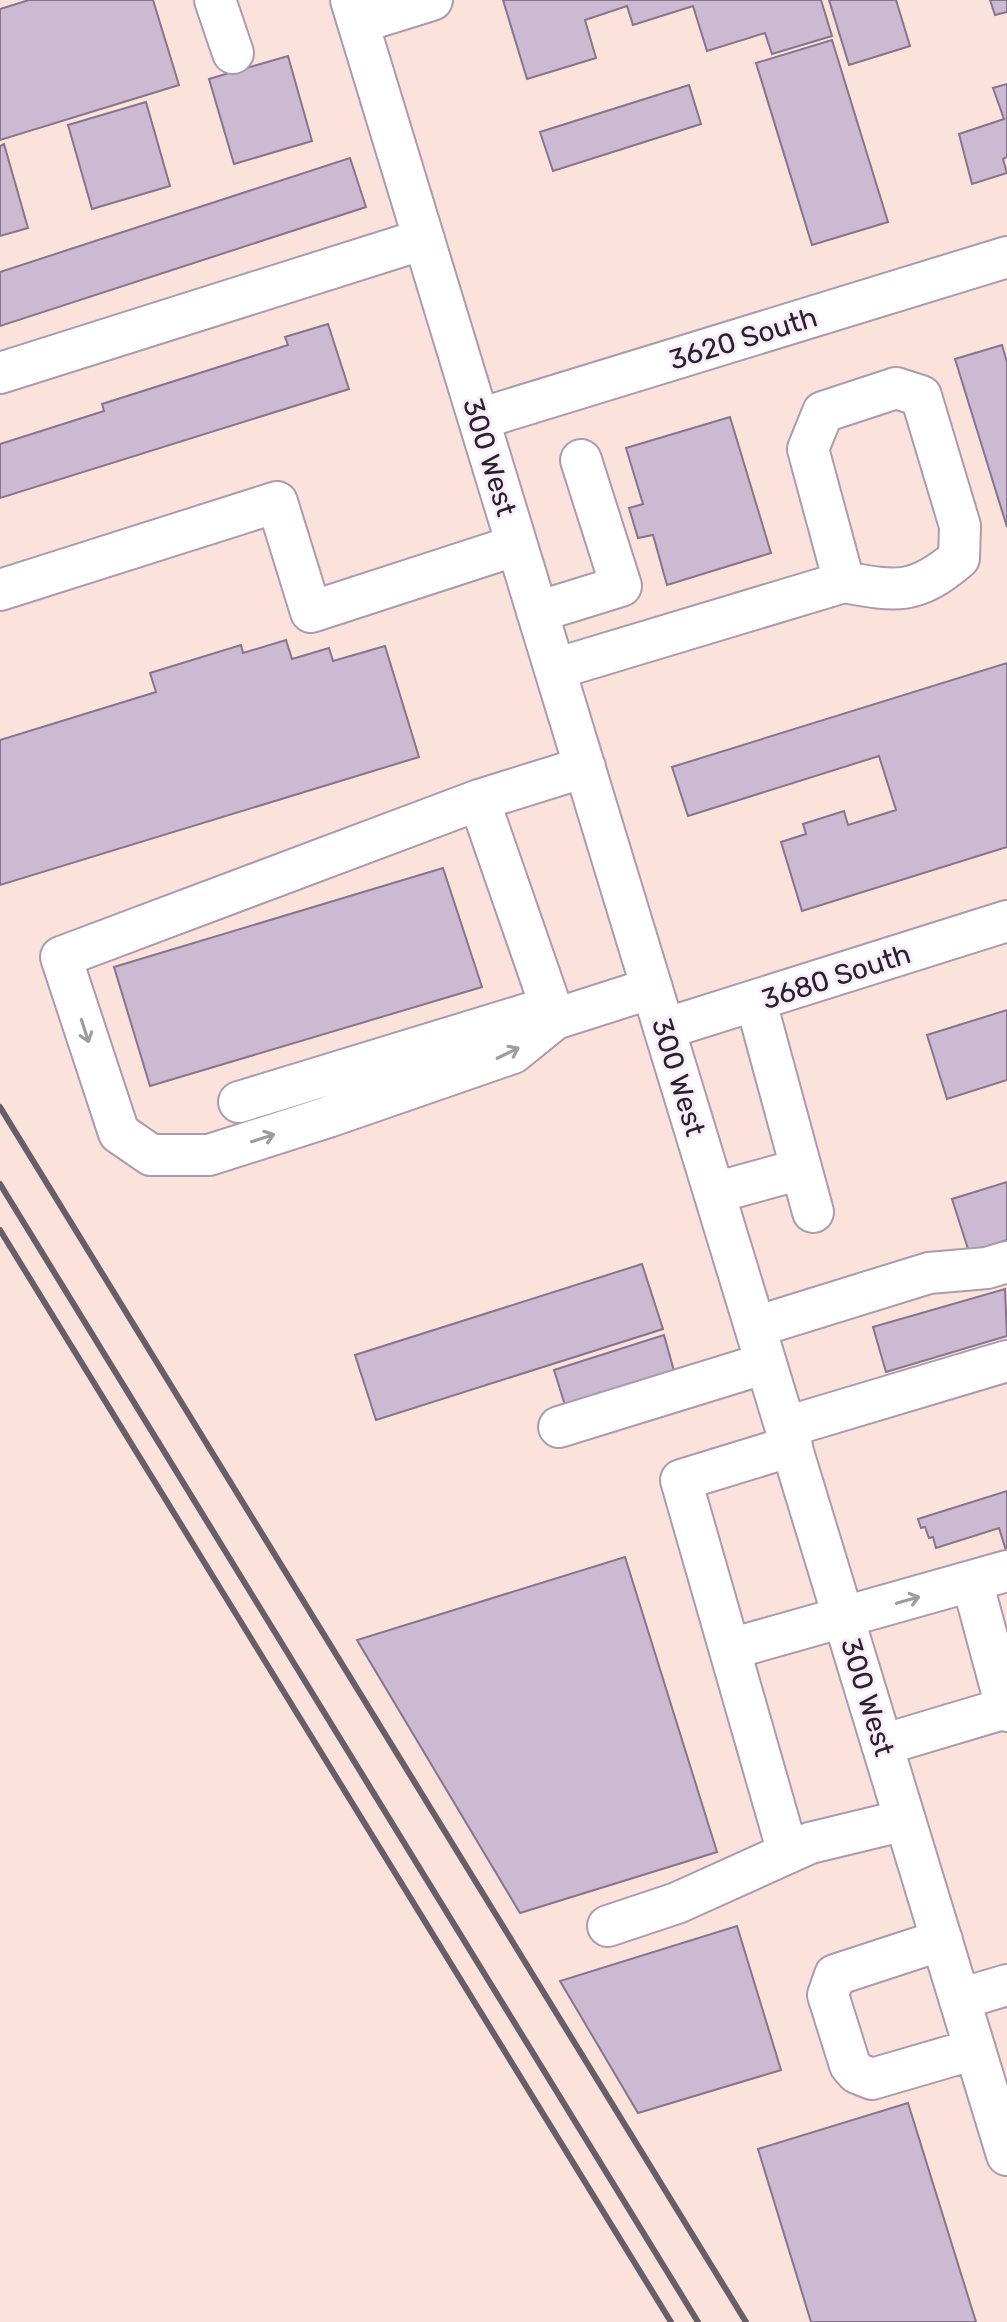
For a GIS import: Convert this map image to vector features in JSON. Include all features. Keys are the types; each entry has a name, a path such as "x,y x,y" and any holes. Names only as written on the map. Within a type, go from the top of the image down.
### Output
{"street":[{"path":"215,0 233,53"},
{"path":"355,11 432,0"},
{"name":"300 West","path":"355,11 1007,2155"},
{"path":"0,373 424,239"},
{"name":"3620 South","path":"479,419 1007,257"},
{"path":"555,669 844,582 894,591 935,579 959,558 960,526 921,396 896,388 823,412 808,449 844,582"},
{"path":"537,612 621,586 581,460"},
{"path":"0,590 277,502 311,612 517,545"},
{"path":"552,1013 513,1053 209,1155 151,1155 119,1133 61,957 479,800 585,767"},
{"path":"479,800 552,1013"},
{"name":"3680 South","path":"664,1029 1007,921"},
{"path":"239,1102 552,1013 652,988"},
{"path":"756,1002 813,1212"},
{"path":"714,1193 801,1169"},
{"path":"559,1427 929,1273 987,1268 1007,1262"},
{"path":"788,1853 681,1480 789,1437 1007,1361"},
{"path":"730,1649 989,1576 1006,1710 882,1745"},
{"path":"608,1926 677,1903 810,1843 905,1820"},
{"path":"942,1940 835,1975 828,1995 850,2065 857,2073 872,2079 975,2049"},
{"path":"960,1999 1007,1985"}],"shaded area":[{"path":"0,0 1007,0 1007,2322 0,2322"}],"building":[{"path":"29,0 153,0 179,85 0,140 0,9"},
{"path":"503,0 821,0 832,36 772,54 765,33 707,51 693,6 633,25 627,6 585,20 596,58 527,79"},
{"path":"829,0 896,0 910,46 849,65"},
{"path":"990,0 1007,0 1007,12 995,15"},
{"path":"832,40 888,222 812,245 756,63"},
{"path":"288,56 312,141 234,164 209,79"},
{"path":"1007,84 1007,157 1003,159 1007,173 972,184 959,134 1004,119 993,88"},
{"path":"689,85 701,124 553,171 540,132"},
{"path":"146,102 170,186 92,209 68,125"},
{"path":"4,144 28,228 0,236 0,146"},
{"path":"350,158 366,207 0,326 0,272"},
{"path":"328,324 349,389 0,498 0,444 104,411 102,404 288,345 285,337"},
{"path":"1002,345 1007,362 1007,527 955,359"},
{"path":"730,417 771,553 667,585 653,535 638,538 629,508 643,504 626,448"},
{"path":"286,640 292,659 329,648 333,661 385,646 419,757 0,885 0,740 156,692 150,673 241,645 243,653"},
{"path":"1007,663 1007,847 802,911 781,842 806,834 803,824 844,811 848,825 896,810 879,756 688,816 672,767"},
{"path":"443,868 482,987 150,1086 114,967"},
{"path":"1007,1010 1007,1080 947,1099 927,1035"},
{"path":"1007,1182 1007,1240 969,1252 952,1199"},
{"path":"642,1264 663,1329 376,1420 355,1355"},
{"path":"1005,1289 1007,1336 886,1372 873,1327"},
{"path":"664,1335 674,1371 568,1415 554,1370"},
{"path":"1007,1491 1007,1554 999,1528 936,1548 933,1537 929,1538 925,1527 921,1528 918,1519"},
{"path":"625,1557 717,1852 520,1913 357,1640"},
{"path":"737,1926 781,2070 638,2113 560,1981"},
{"path":"908,2103 976,2322 811,2322 758,2149"}],"railway":[{"path":"0,1107 746,2322"},
{"path":"0,1184 698,2322"},
{"path":"0,1230 671,2322"}]}
